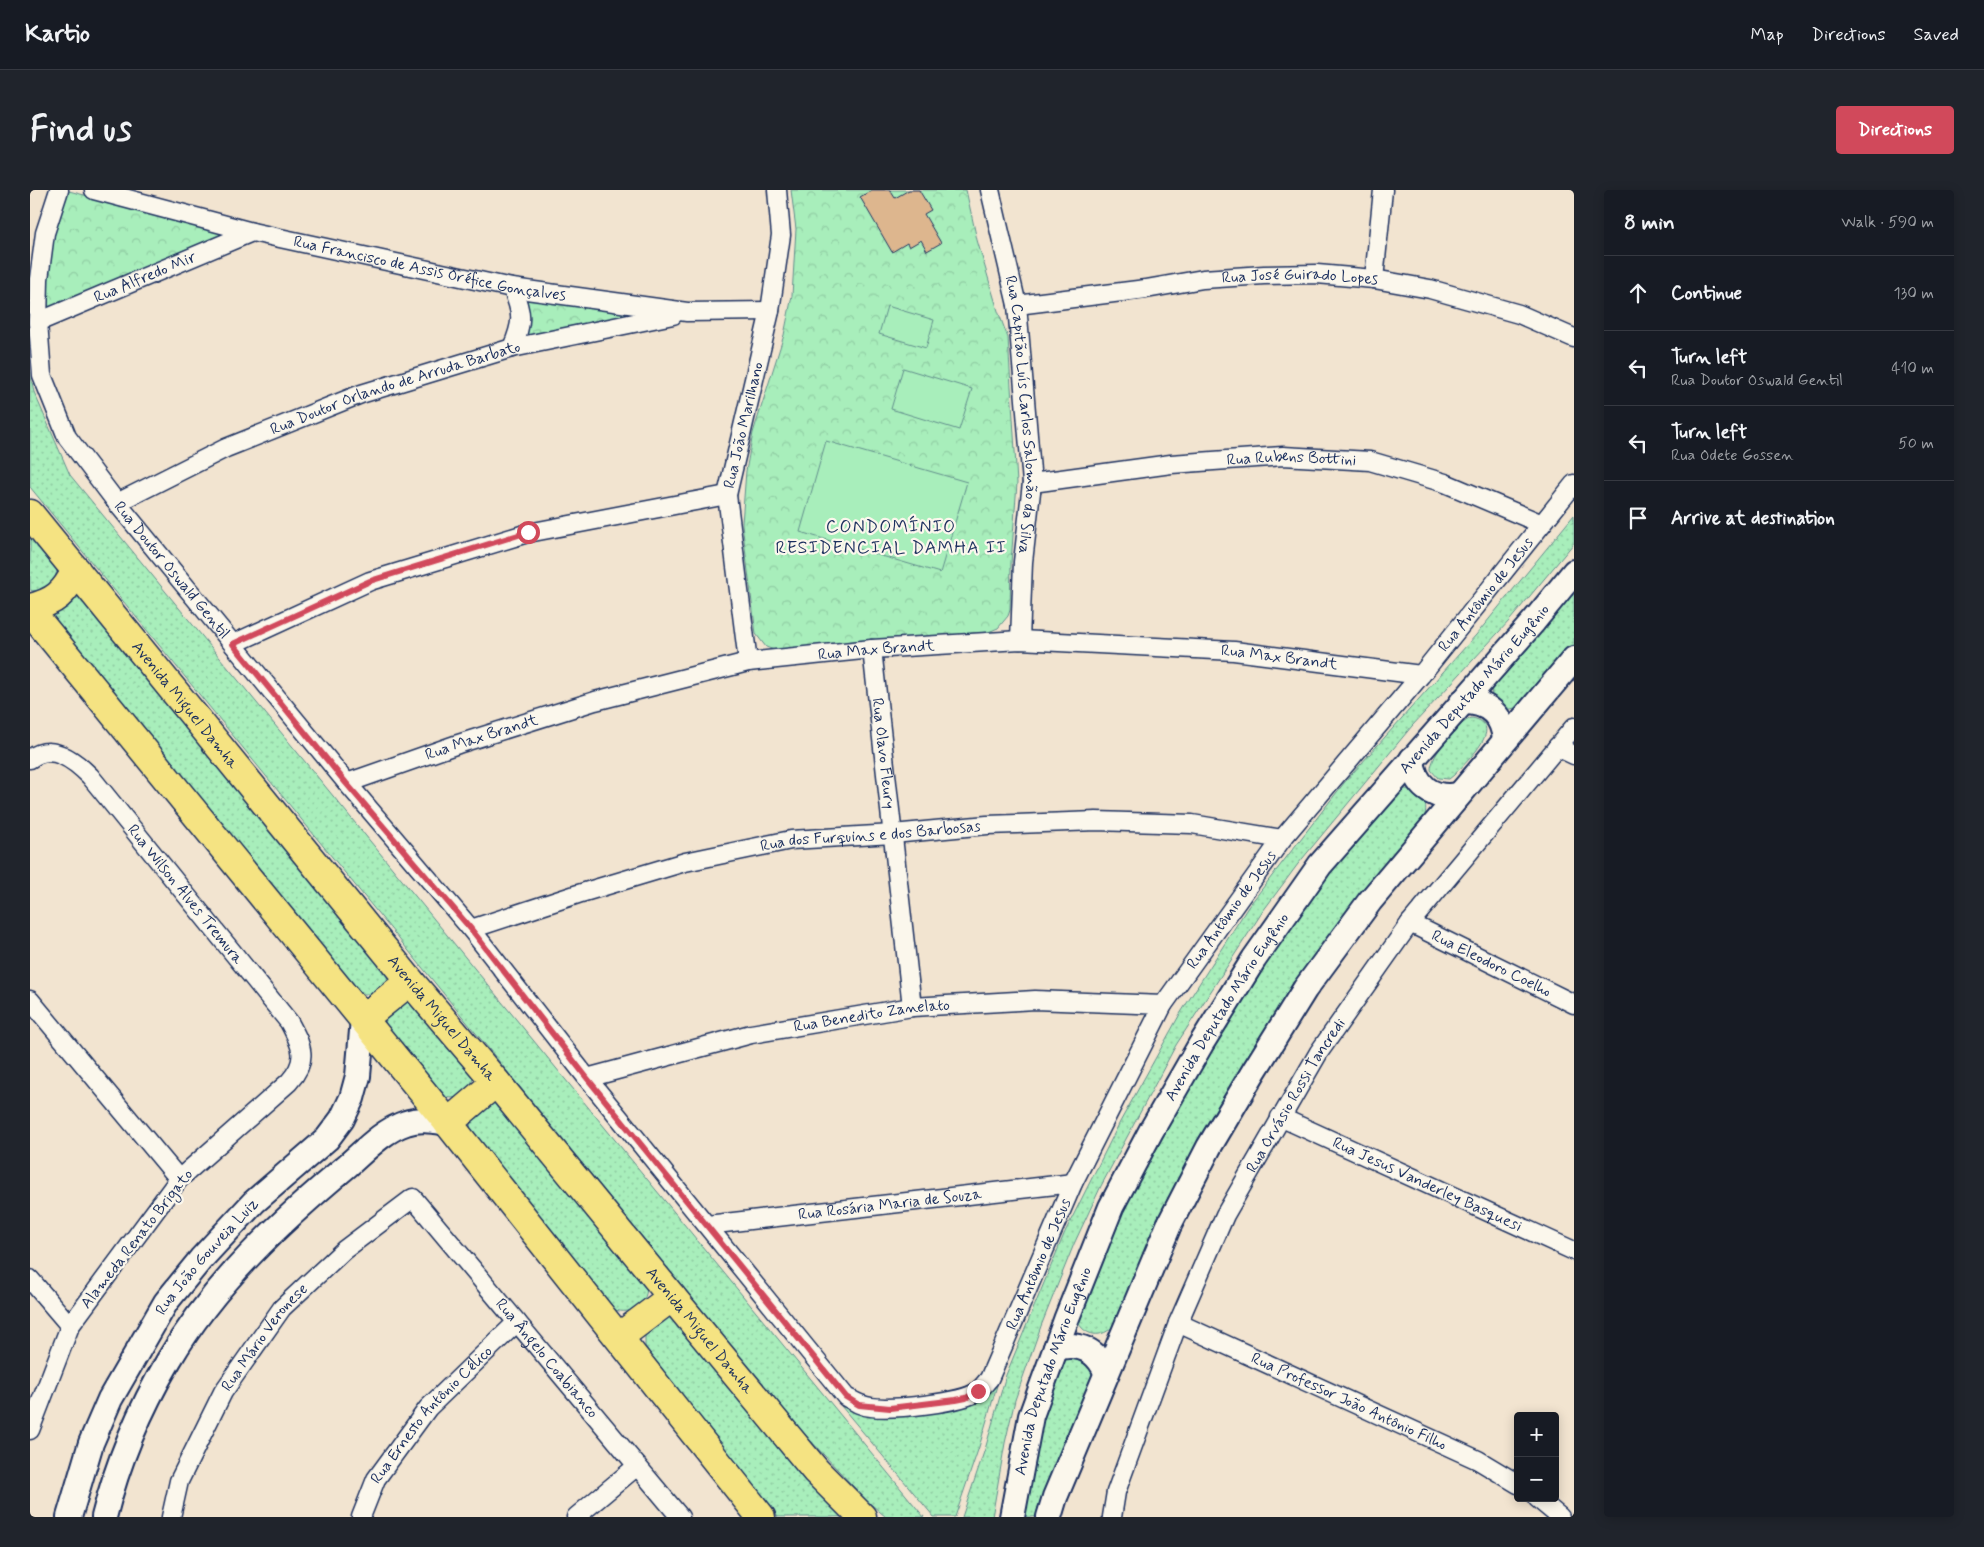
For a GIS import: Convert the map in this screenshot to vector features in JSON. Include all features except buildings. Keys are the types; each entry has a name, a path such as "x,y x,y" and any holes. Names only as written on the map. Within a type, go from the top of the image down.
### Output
{"main road":[{"name":"Avenida Miguel Damha","path":"30,514 410,981 496,1082 816,1471 862,1517"},
{"path":"76,570 69,585 58,597 30,610 448,1123 761,1517"},
{"path":"363,1019 410,981"},
{"path":"448,1123 496,1082"},
{"path":"619,1338 672,1297"}],"street":[{"name":"Rua Doutor Oswald Gentil","path":"59,190 45,233 39,279 38,322 42,375 67,437 116,503 346,783 471,929 587,1078 846,1397 859,1405"},
{"name":"Rua Francisco de Assis Oréfice Gonçalves","path":"94,190 252,232 512,288 687,312 770,311"},
{"name":"Rua João Marilhano","path":"748,662 727,495 770,311 781,235 777,190"},
{"name":"Rua Capitão Luís Carlos Salomão da Silva","path":"990,190 1018,305 1032,483 1023,562 1020,640"},
{"path":"1374,279 1383,190"},
{"name":"Rua Alfredo Mir","path":"38,322 252,232"},
{"name":"Rua José Guirado Lopes","path":"1018,305 1146,289 1203,279 1264,274 1317,274 1374,279 1430,289 1519,314 1574,338"},
{"path":"512,288 520,308 520,329 512,348"},
{"name":"Rua Doutor Orlando de Arruda Barbato","path":"116,503 226,448 361,394 512,348 687,312"},
{"name":"Rua Rubens Bottini","path":"1032,483 1171,464 1283,456 1370,461 1445,483 1542,524"},
{"name":"Rua Antômio de Jesus","path":"859,1405 890,1408 966,1398 978,1391 989,1379 1074,1183 1163,1005 1282,839 1421,675 1574,484"},
{"path":"233,644 370,581 528,532 727,495"},
{"name":"Avenida Deputado Mário Eugênio","path":"1012,1517 1031,1416 1066,1320 1111,1207 1151,1131 1207,1035 1254,959 1320,865 1534,622 1574,572"},
{"name":"Rua Max Brandt","path":"346,783 458,744 595,701 748,662 872,649 1020,640 1234,651 1421,675"},
{"name":"Rua Olavo Fleury","path":"872,649 912,1008"},
{"path":"1049,1517 1055,1497 1118,1342 1168,1225 1209,1147 1254,1070 1305,989 1370,901 1574,659"},
{"path":"1462,702 1479,703 1493,712 1502,724 1506,740"},
{"name":"Rua Orvásio Rossi Tancredi","path":"1112,1517 1116,1492 1178,1323 1225,1215 1280,1118 1319,1052 1410,923 1574,726"},
{"path":"1557,747 1574,755"},
{"name":"Rua Wilson Alves Tremura","path":"30,759 37,754 50,751 78,763 90,776 289,1022 298,1038 302,1054"},
{"path":"1412,759 1415,776 1425,789 1441,796 1458,795"},
{"name":"Rua dos Furquins e dos Barbosas","path":"471,929 685,862 791,840 892,834 987,825 1096,821 1192,824 1282,839"},
{"name":"Rua Eleodoro Coelho","path":"1410,923 1574,1004"},
{"path":"30,1000 179,1179"},
{"name":"Rua Benedito Zanelato","path":"587,1078 751,1034 912,1008 1036,1000 1163,1005"},
{"name":"Rua João Gouveia Luiz","path":"69,1517 91,1444 110,1399 166,1302 201,1259 254,1202 327,1139 342,1119 352,1098 358,1076 363,1019"},
{"name":"Alameda Renato Brigato","path":"30,1430 70,1326 179,1179 288,1082 301,1067 302,1054"},
{"name":"Rua Jesus Vanderley Basquesi","path":"1280,1118 1574,1251"},
{"name":"Rua João Gouveia Luiz","path":"104,1517 111,1490 142,1410 170,1358 196,1318 228,1280 279,1225 386,1134 404,1123 415,1120 448,1123"},
{"name":"Rua Rosária Maria de Souza","path":"707,1225 1074,1183"},
{"name":"Rua Ângelo Coabianco","path":"413,1198 680,1517"},
{"name":"Rua Mário Veronese","path":"171,1517 180,1481 223,1392 282,1308 344,1250 413,1198"},
{"path":"30,1279 70,1326"},
{"path":"1066,1320 1075,1333 1089,1341 1108,1344 1118,1342"},
{"name":"Rua Ernesto Antônio Célico","path":"361,1517 376,1480 428,1408 517,1322"},
{"name":"Rua Professor João Antônio Filho","path":"1178,1323 1478,1460 1514,1482"},
{"path":"1056,1348 1072,1345 1088,1350 1099,1359 1106,1372"},
{"path":"576,1517 637,1466"},
{"path":"1542,1502 1560,1517"}],"green space":[{"path":"791,190 966,190 977,240 1008,338 1017,483 1011,563 1010,610 1008,616 998,628 986,633 780,652 766,647 756,634 742,524 746,471 753,433 784,335 792,296 796,229"},
{"path":"69,191 233,234 48,312 48,280 53,235"},
{"path":"524,297 647,314 522,340"},
{"path":"887,306 934,320 926,348 879,334"},
{"path":"903,368 972,389 959,430 891,409"},
{"path":"30,372 34,392 70,475 924,1517 886,1517 866,1500 795,1424 30,487"},
{"path":"826,441 967,482 940,573 800,532"},
{"path":"1574,515 1574,543 1510,620 1412,726 1298,864 1263,911 1176,1045 1101,1186 1074,1244 1041,1326 1015,1400 1005,1443 992,1517 962,1517 986,1446 1006,1375 1065,1232 1120,1122 1180,1014 1248,907 1344,783 1476,635"},
{"path":"30,529 57,567 55,577 49,586 35,591 30,590"},
{"path":"75,583 388,970 387,982 373,994 359,994 42,611"},
{"path":"1574,590 1574,645 1522,705 1508,709 1502,709 1497,706 1492,697 1493,683"},
{"path":"1472,718 1482,722 1486,728 1485,736 1480,745 1474,754 1449,779 1438,778 1431,770 1435,756 1453,732"},
{"path":"1402,789 1414,791 1422,797 1426,807 1424,818 1160,1221 1114,1325 1105,1333 1089,1333 1080,1326 1077,1320 1121,1210 1165,1125 1263,962 1330,871"},
{"path":"404,1002 412,1002 473,1074 471,1085 460,1096 444,1097 385,1025 387,1014"},
{"path":"488,1103 501,1104 647,1286 644,1300 636,1308 624,1311 610,1308 471,1134 470,1121"},
{"path":"666,1316 673,1317 851,1517 778,1517 645,1346 645,1332"},
{"path":"1068,1354 1081,1355 1093,1371 1093,1378 1073,1434 1049,1481 1035,1517 1022,1517 1039,1420 1058,1365"},
{"path":"998,1382 979,1447 955,1517 934,1517 841,1406 855,1412 872,1415 956,1408 967,1406"}],"district":[{"name":"CONDOMÍNIO RESIDENCIAL DAMHA II","path":"891,537"}],"route":[{"path":"528,532 370,581 233,644 346,783 471,929 587,1078 846,1397 859,1405 873,1408 890,1408 956,1400 966,1398 978,1391"}]}
